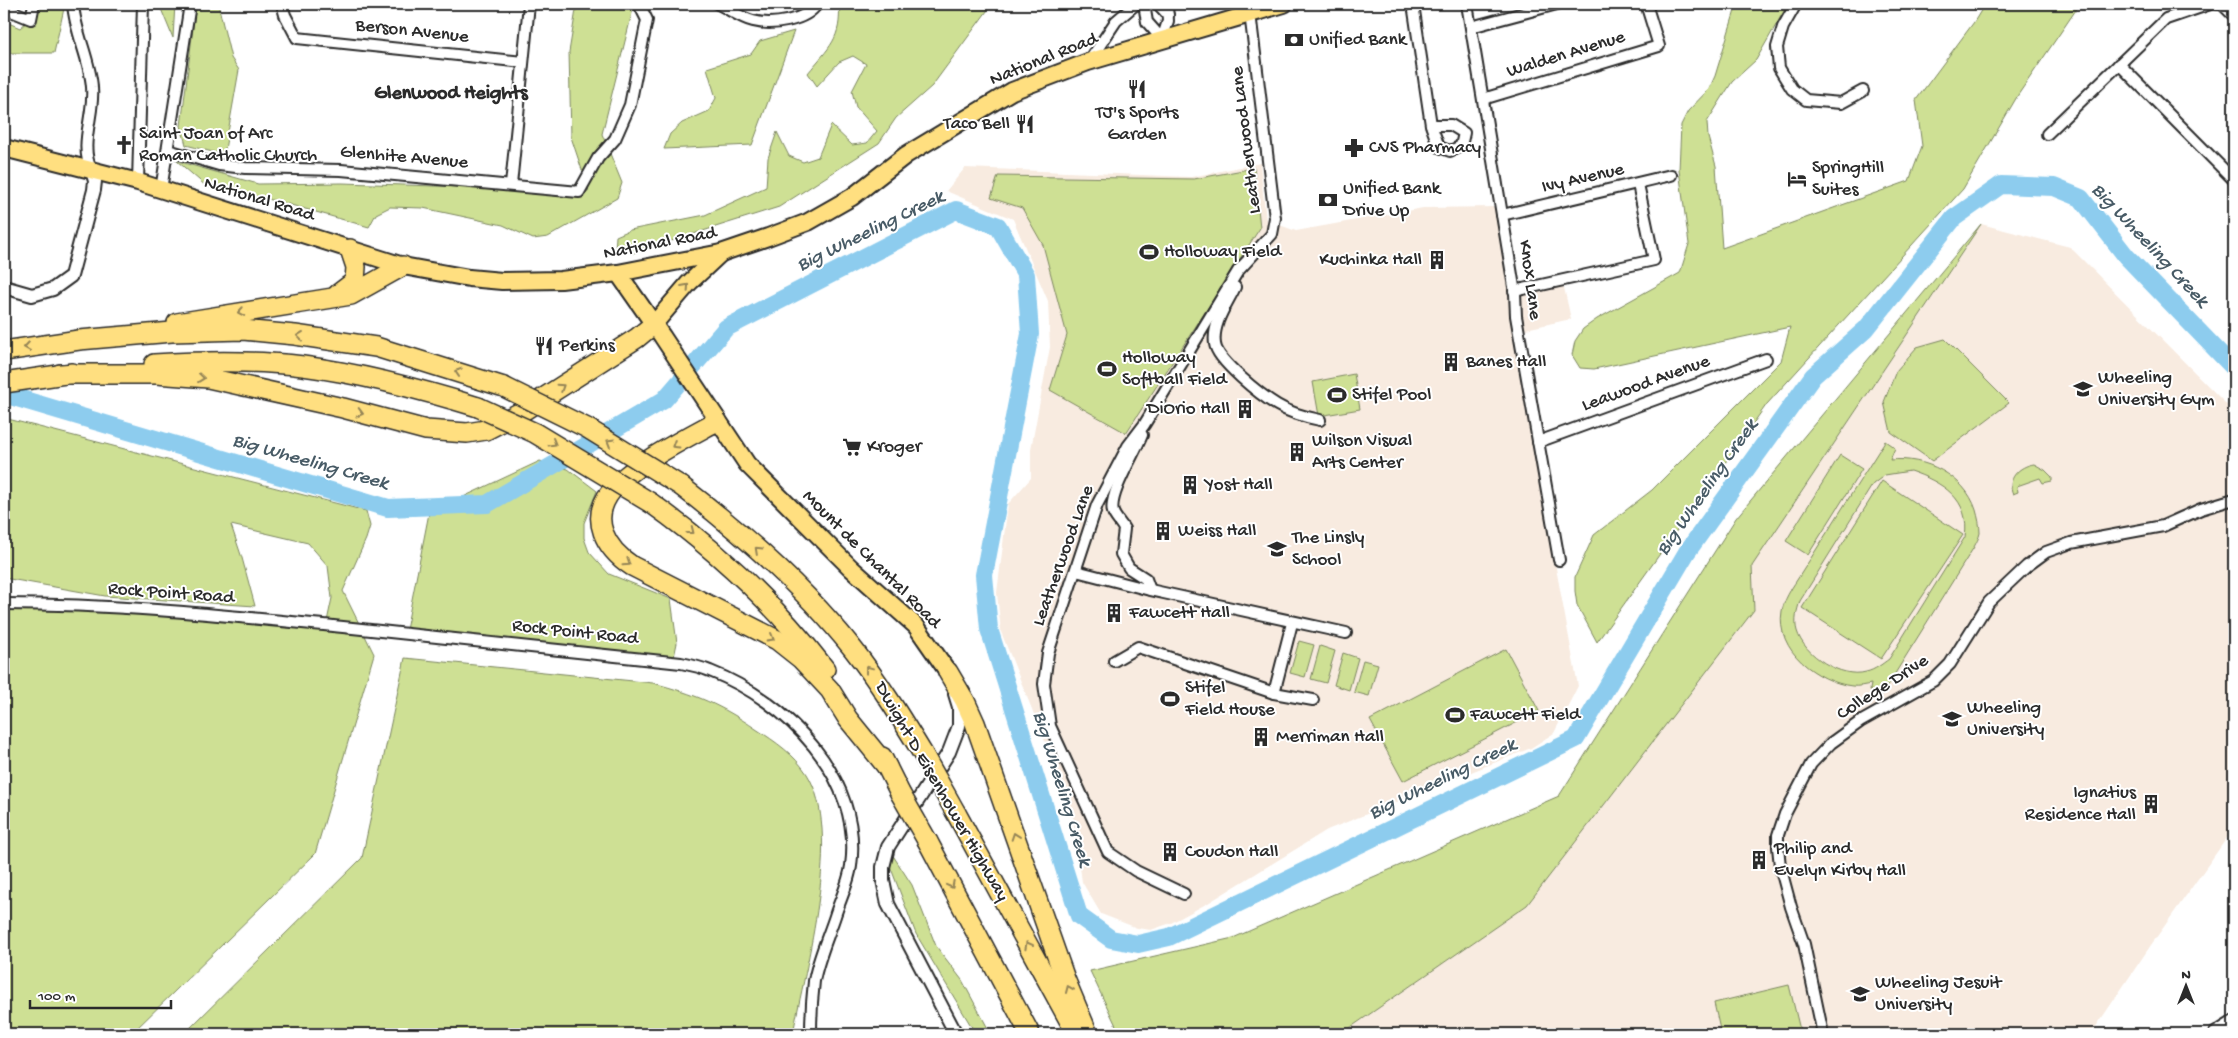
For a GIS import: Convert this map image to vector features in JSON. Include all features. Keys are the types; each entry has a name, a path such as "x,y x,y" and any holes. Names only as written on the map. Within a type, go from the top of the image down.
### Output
{"highway":[{"path":"331,299 347,289 355,281 356,267 350,249"},
{"path":"79,340 261,308 331,299 366,288 403,266"},
{"name":"Dwight D Eisenhower Highway","path":"4,351 79,340 172,332 243,330 295,335 376,347 504,387 587,428 681,486 724,519 778,569 852,647 884,690 923,754 1077,1034"},
{"path":"4,384 60,374 118,370 208,378 343,408 426,430 467,433 486,430 523,411 637,338 658,330"},
{"name":"Dwight D Eisenhower Highway","path":"118,370 177,363 258,363 302,366 362,376 422,390 478,407 535,433 651,503 693,533 768,601 800,637 843,692 872,739 1030,1034"},
{"path":"713,414 634,471 612,490 605,500 601,514 604,537 608,545 622,560 777,640 801,659 830,690 848,718 887,767"},
{"path":"948,672 965,701 974,723 1065,979 1088,1034"}],"main road":[{"name":"National Road","path":"4,148 138,182 403,266 470,278 502,281 561,280 618,273 722,254 808,222 852,196 906,155 1012,91 1088,62 1284,4"},
{"path":"658,330 689,283 722,254"},
{"name":"Mount de Chantal Road","path":"618,273 747,464 851,568 916,626 948,672"}],"street":[{"path":"4,8 30,19 34,4"},
{"path":"4,287 32,295 53,289 70,276 94,190 95,180 85,154 92,86 74,23 73,4"},
{"path":"138,182 143,4"},
{"path":"161,190 190,4"},
{"name":"Berson Avenue","path":"282,4 285,16 297,38 523,62"},
{"path":"511,185 529,4"},
{"name":"Glenhite Avenue","path":"168,150 219,165 245,168 341,170 579,192 598,158 615,139 630,104 647,20 639,4"},
{"path":"718,4 753,21 775,22 794,20 814,9 817,4"},
{"path":"1088,62 1116,21 1136,4"},
{"path":"1144,4 1147,22 1162,39"},
{"path":"1158,4 1168,15"},
{"path":"1162,39 1168,15 1167,4"},
{"path":"1413,4 1432,125"},
{"name":"Knox Lane","path":"1467,4 1514,291 1516,316 1559,560"},
{"path":"1471,27 1557,4"},
{"name":"Walden Avenue","path":"1483,99 1659,46 1646,4"},
{"path":"1796,4 1783,27 1777,47 1779,68 1792,89 1806,100 1841,103 1863,90"},
{"path":"2047,134 2166,19 2210,4"},
{"path":"2217,4 2227,8 2234,16"},
{"name":"Leatherwood Lane","path":"1184,894 1136,871 1108,852 1050,726 1044,684 1048,652 1097,505 1128,446 1144,425 1238,272 1272,234 1275,218 1250,13"},
{"path":"2120,64 2234,180"},
{"name":"Ivy Avenue","path":"1502,215 1671,175"},
{"path":"1514,291 1654,260 1638,184"},
{"path":"1249,259 1216,326 1215,345 1222,359 1276,405 1290,412 1320,420"},
{"name":"Leawood Avenue","path":"1538,442 1766,359"},
{"path":"1144,425 1141,437 1116,492 1113,506 1116,517 1124,529 1120,554 1129,568 1146,579 1150,590"},
{"name":"College Drive","path":"1823,1034 1804,944 1791,908 1780,866 1778,847 1778,835 1785,814 1811,764 1831,743 1860,722 1933,681 1950,664 1989,602 2027,566 2046,552 2071,543 2163,526 2201,509 2234,499"},
{"path":"1076,571 1292,623 1346,633"},
{"name":"Rock Point Road","path":"4,604 65,604 186,611 422,634 681,663 710,671 734,683 768,703 800,730 831,772 839,786 850,817 851,866 815,980 811,1034"},
{"path":"1274,693 1292,623"},
{"path":"1114,662 1138,647 1274,693 1313,700"},
{"name":"Mount de Chantal Road","path":"948,672 959,707 959,726 949,752 888,847 883,866 883,880 888,904 956,1034"},
{"path":"2216,1034 2234,1022"}],"shaded area":[{"name":"The Linsly School","path":"1260,163 1266,220 1296,231 1423,208 1496,207 1512,293 1563,283 1571,319 1512,332 1578,686 1554,733 1531,748 1327,830 1208,903 1171,923 1151,930 1137,928 1101,914 1082,882 1072,809 1001,632 997,593 1008,504 1031,478 1031,449 1050,347 1048,301 1013,219 946,191 965,168 1191,177"},
{"name":"Wheeling University","path":"1981,224 2070,247 2234,412 2234,828 2091,1034 1341,1034 1527,905 1754,610 1752,566"}],"green space":[{"path":"39,4 65,4 54,53 4,53 4,21 20,28 36,14"},
{"path":"159,4 175,4 173,38"},
{"path":"196,4 218,4 231,58 239,70 224,155 186,145 181,126"},
{"path":"577,4 631,4 633,9 602,134 622,183 617,198 548,237 533,239 503,225 423,208 390,207 376,214 369,227 277,201 207,187 177,161 258,184 342,183 589,191 571,137 569,52"},
{"path":"839,4 990,4 990,7 932,86 896,118 879,143 779,207 633,253 615,251 616,236 630,230 705,215 766,187 768,158 777,132 789,156 803,162 818,157 831,125 852,145 867,143 877,131 856,107 852,91 866,64 853,56 839,62 817,86 808,73 828,49 836,34"},
{"path":"1737,4 1788,4 1756,60 1732,82 1707,122 1708,137 1716,166 1722,248 1909,181 1922,146 1916,100 1974,22 1985,4 2080,4 2018,95 1963,189 1767,404 1597,642 1577,605 1575,591 1575,577 1594,535 1652,490 1781,361 1790,327 1594,369 1580,368 1572,355 1575,341 1583,329 1597,319 1680,273 1689,244 1679,170 1681,125 1688,111 1709,89 1715,76"},
{"path":"794,31 752,145 664,149 670,134 682,123 709,111 716,98 707,68 751,54 760,41"},
{"path":"1254,168 1260,228 1126,433 1050,390 1067,335 1043,245 1022,208 991,198 998,176 1194,179"},
{"path":"1981,224 1752,566 1754,610 1527,905 1341,1034 1120,1034 1090,971 1233,938 1559,796 1736,518"},
{"path":"1945,339 2009,403 1932,461 1891,432 1884,402 1896,371 1917,347"},
{"name":"Stifel Pool","path":"1354,374 1360,409 1319,416 1313,382"},
{"path":"4,418 366,511 370,526 343,591 374,654 315,854 131,1034 4,1034 4,605 326,626 332,598 328,566 308,543 231,525 255,606 105,596 4,578 4,468 6,465 4,457"},
{"path":"1885,441 1895,448 1890,460 1916,461 1929,465 1942,470 1963,487 1971,498 1976,510 1980,533 1974,547 1881,696 1870,690 1871,684 1852,686 1839,683 1813,671 1802,662 1792,651 1785,639 1782,626 1782,611 1790,591","holes":["1910,471 1922,475 1943,487 1959,502 1966,524 1965,537 1889,659 1866,672 1846,672 1835,668 1815,656 1801,640 1796,623 1800,601 1873,484 1885,475"]},
{"path":"1840,455 1862,469 1808,555 1786,541"},
{"path":"540,461 568,469 597,491 584,523 584,538 589,552 609,574 671,599 677,643 674,657 406,630 429,513"},
{"path":"2034,464 2045,470 2052,477 2052,481 2043,483 2040,478 2017,486 2018,492 2013,494 2011,483 2015,474 2023,467"},
{"path":"1882,481 1963,535 1881,659 1802,608"},
{"path":"1299,641 1314,645 1305,677 1290,673"},
{"path":"1320,646 1335,651 1326,683 1311,679"},
{"name":"Fawcett Field","path":"1506,649 1539,711 1403,781 1370,720"},
{"path":"1343,653 1358,658 1349,690 1334,685"},
{"path":"405,658 653,683 682,691 719,707 763,734 790,754 807,774 818,799 822,830 822,865 818,901 793,1034 184,1034 362,858"},
{"path":"1363,660 1378,664 1369,696 1354,692"},
{"path":"892,854 912,885 936,946 962,980 991,1034 976,1034 916,934 887,858"},
{"path":"1789,985 1801,1034 1721,1034 1714,1003"}],"waterway":[{"name":"Big Wheeling Creek","path":"4,394 388,508 487,504 664,400 726,328 956,210 998,226 1026,275 1030,334 984,575 989,629 1079,916 1111,939 1138,944 1169,937 1576,739 1687,552 1813,376 1866,329 1954,218 2001,185 2054,187 2081,198 2126,256 2234,368"}],"place":[{"name":"Unified Bank","path":"1294,40"},
{"name":"TJ's Sports Garden","path":"1137,89"},
{"name":"Taco Bell","path":"1025,124"},
{"name":"Saint Joan of Arc Roman Catholic Church","path":"124,145"},
{"name":"CVS Pharmacy","path":"1354,148"},
{"name":"SpringHill Suites","path":"1797,179"},
{"name":"Unified Bank Drive Up","path":"1328,200"},
{"name":"Holloway Field","path":"1149,252"},
{"name":"Kuchinka Hall","path":"1437,260"},
{"name":"Perkins","path":"544,346"},
{"name":"Banes Hall","path":"1451,362"},
{"name":"Holloway Softball Field","path":"1107,369"},
{"name":"Wheeling University Gym","path":"2083,389"},
{"name":"Stifel Pool","path":"1337,395"},
{"name":"DiOrio Hall","path":"1245,409"},
{"name":"Kroger","path":"852,447"},
{"name":"Wilson Visual Arts Center","path":"1297,452"},
{"name":"Yost Hall","path":"1190,485"},
{"name":"Weiss Hall","path":"1163,531"},
{"name":"The Linsly School","path":"1277,549"},
{"name":"Fawcett Hall","path":"1114,613"},
{"name":"Stifel Field House","path":"1170,699"},
{"name":"Fawcett Field","path":"1455,715"},
{"name":"Wheeling University","path":"1952,719"},
{"name":"Merriman Hall","path":"1261,737"},
{"name":"Ignatius Residence Hall","path":"2151,804"},
{"name":"Coudon Hall","path":"1170,852"},
{"name":"Philip and Evelyn Kirby Hall","path":"1759,860"},
{"name":"Wheeling Jesuit University","path":"1860,994"}],"district":[{"name":"Glenwood Heights","path":"451,94"}]}
